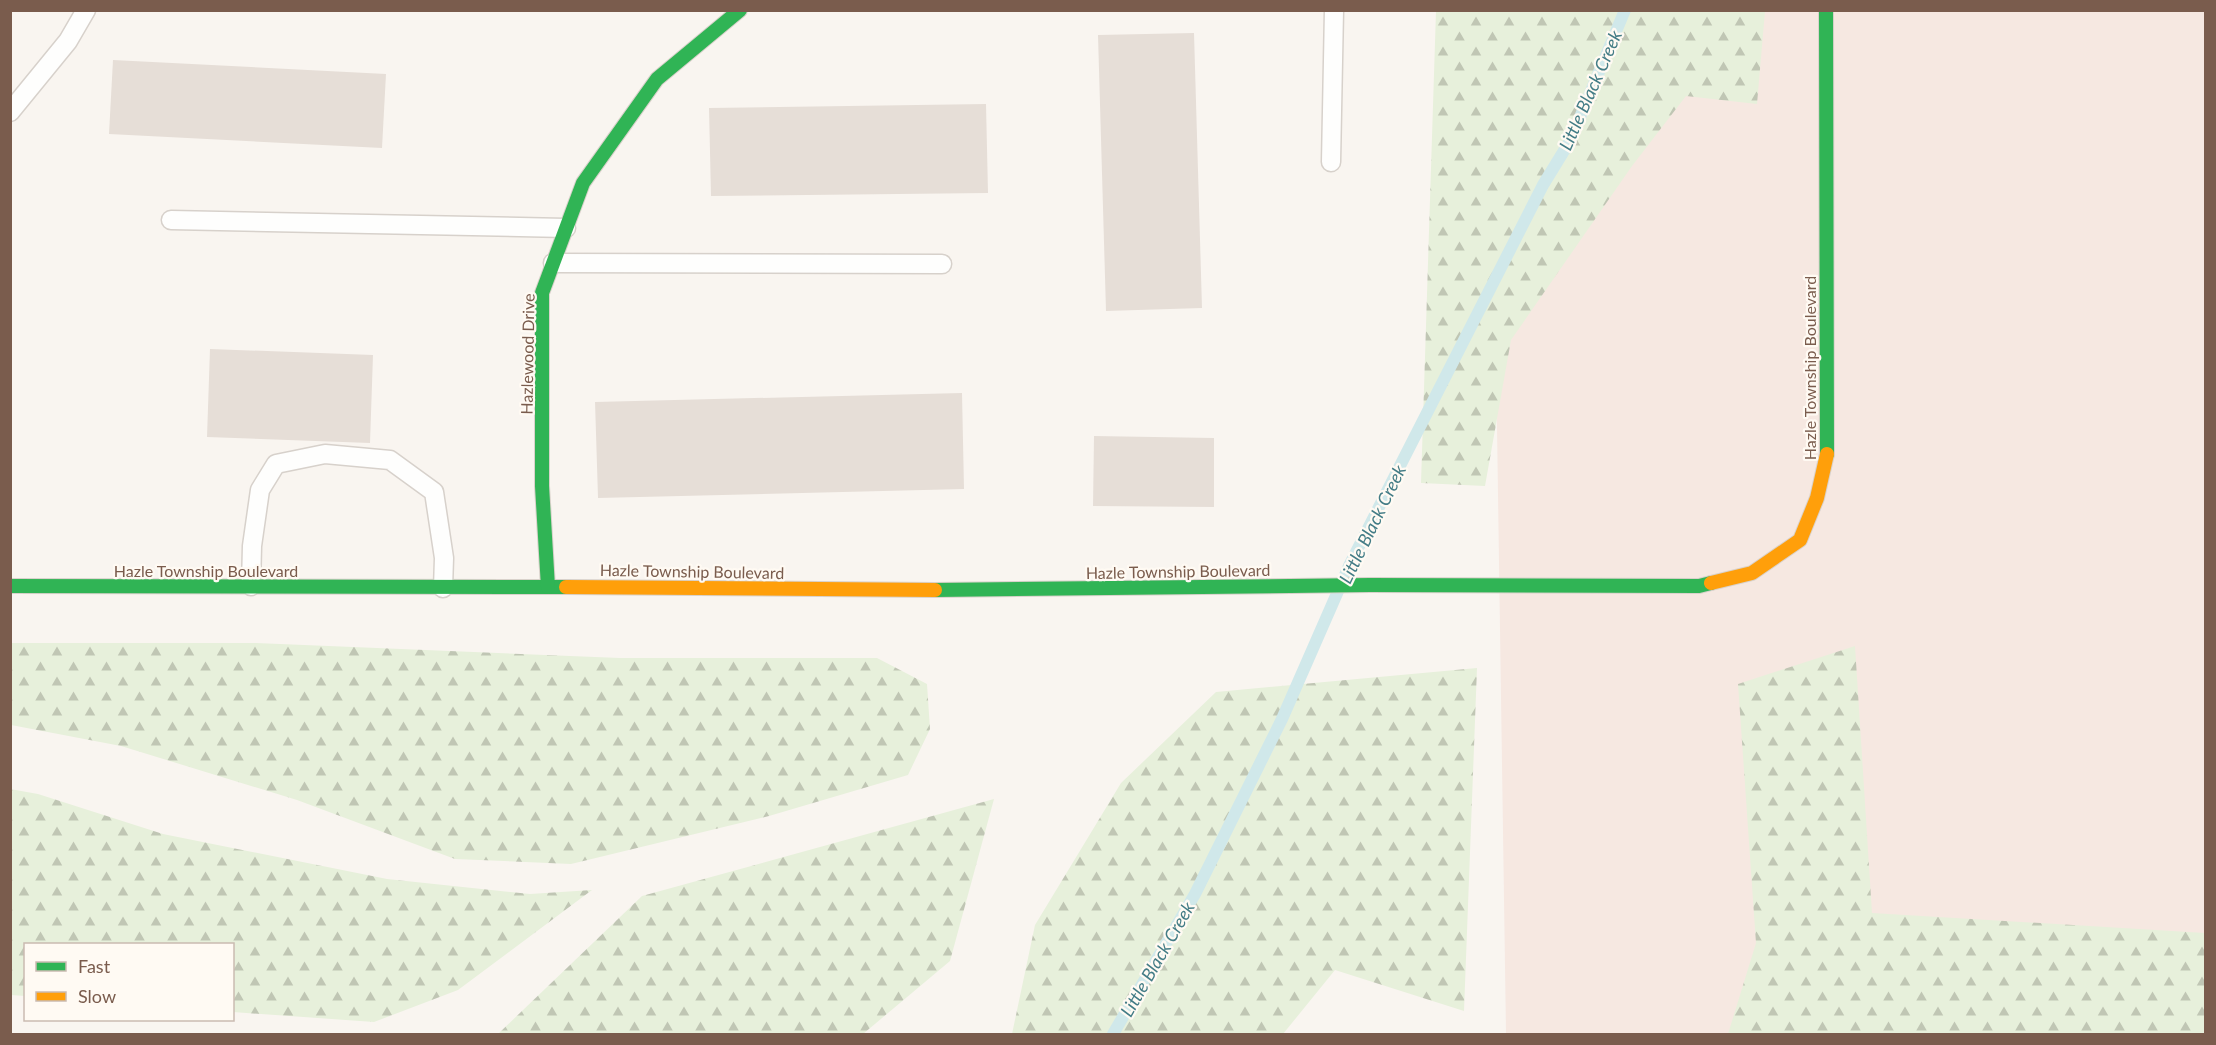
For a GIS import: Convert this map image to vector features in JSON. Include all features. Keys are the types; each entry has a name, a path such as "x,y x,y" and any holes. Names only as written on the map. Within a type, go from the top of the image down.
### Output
{"street":[{"name":"Hazlewood Drive","path":"548,586 542,486 542,293 583,183 657,79 740,10"},
{"name":"Hazle Township Boulevard","path":"10,586 443,588 548,586 987,591 1370,585 1699,586 1752,573 1800,540 1817,498 1827,460 1826,10"}],"lane":[{"path":"10,112 68,41 86,10"},
{"path":"1332,162 1334,10"},
{"path":"171,220 566,228"},
{"path":"553,263 942,264"},
{"path":"251,586 252,546 260,490 276,464 326,454 390,460 434,492 444,558 443,588"}],"shaded area":[{"path":"1511,11 2205,11 2205,1034 1506,1034 1492,90"}],"green space":[{"path":"1436,11 1765,11 1757,104 1686,96 1632,166 1511,340 1485,486 1421,483"},
{"path":"11,643 256,643 620,658 877,658 927,684 930,729 908,775 769,816 571,864 455,859 297,800 121,746 11,725"},
{"path":"1855,646 1872,913 2205,933 2205,1034 1728,1034 1756,943 1738,684"},
{"path":"1477,668 1464,1011 1335,970 1283,1034 1012,1034 1035,925 1121,783 1216,692"},
{"path":"10,789 38,794 163,834 387,879 530,894 592,890 458,990 374,1022 234,1012 234,943 24,943 24,996 11,995"},
{"path":"994,799 950,961 863,1034 498,1034 642,896"}],"building":[{"path":"1194,33 1202,308 1106,311 1098,35"},
{"path":"113,60 386,74 382,148 109,134"},
{"path":"986,104 988,193 711,196 709,108"},
{"path":"210,349 373,355 370,443 207,437"},
{"path":"962,393 964,489 598,498 595,402"},
{"path":"1094,436 1214,438 1214,507 1093,506"}],"waterway":[{"name":"Little Black Creek","path":"1113,1034 1195,894 1282,719 1349,566 1543,185 1570,141 1625,10"}],"traffic: fast":[{"path":"548,587 542,486 542,293 583,183 657,79 740,10"},
{"path":"1826,10 1827,454"},
{"path":"935,590 1370,585 1699,586 1711,583"},
{"path":"10,586 566,587"}],"traffic: slow":[{"path":"1711,583 1752,573 1800,540 1817,498 1827,454"},
{"path":"566,587 935,590"}]}
